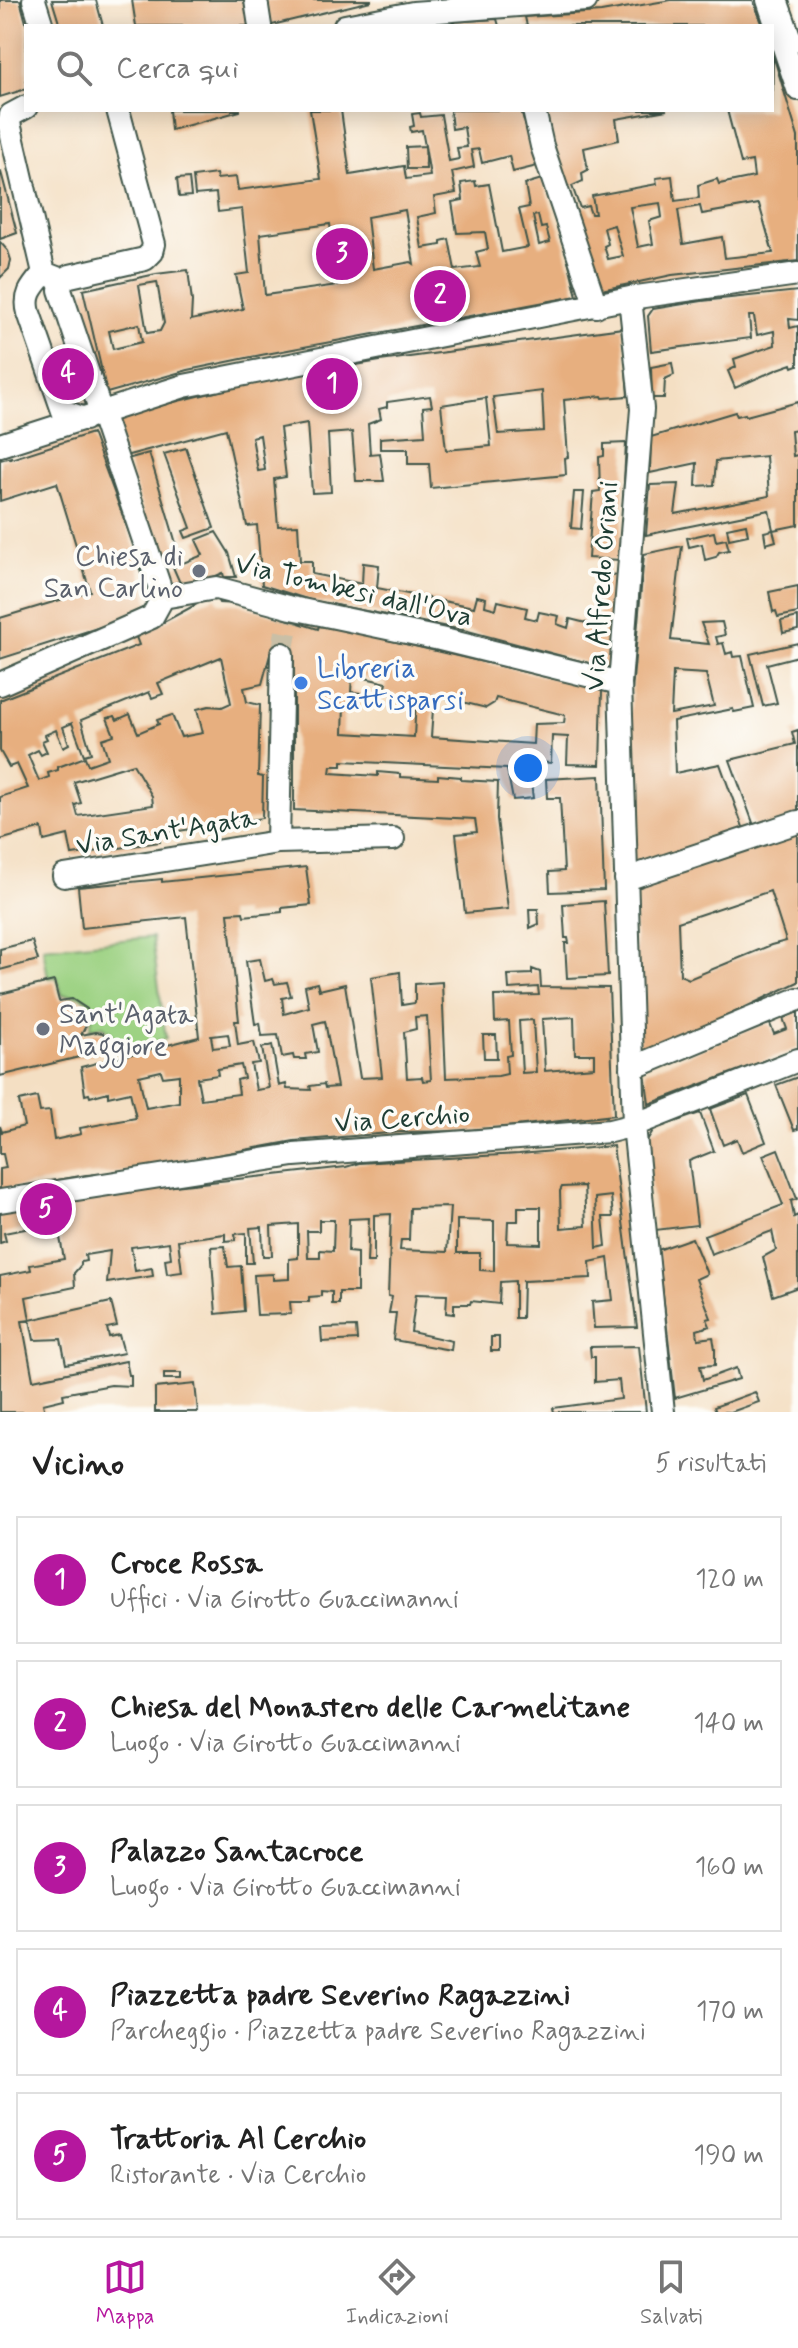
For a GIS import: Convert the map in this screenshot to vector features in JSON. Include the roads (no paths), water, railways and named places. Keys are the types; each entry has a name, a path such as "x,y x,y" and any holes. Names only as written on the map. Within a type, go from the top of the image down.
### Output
{"street":[{"path":"34,0 41,24"},
{"path":"256,0 260,24"},
{"path":"355,24 413,13 514,17 586,0"},
{"path":"768,0 798,89"},
{"path":"0,684 152,617 163,597 92,417 60,290 53,277 9,123 11,115 24,108"},
{"path":"92,417 63,411 26,302 27,295 53,277 145,259 152,252 152,236 119,112"},
{"path":"534,112 542,146 596,306"},
{"path":"0,445 184,386 630,298 798,274"},
{"name":"Via Alfredo Oriani","path":"630,298 642,409 620,683 634,1125 663,1412"},
{"name":"Via Tombesi dall'Ova","path":"163,597 216,588 290,614 440,639 620,683"},
{"name":"Via Sant'Agata","path":"278,842 282,654"},
{"path":"626,879 798,822"},
{"name":"Via Sant'Agata","path":"64,876 278,842 393,839"},
{"path":"632,1068 798,999"},
{"name":"Via Cerchio","path":"0,1201 294,1155 610,1131 634,1125 798,1060"}],"lane":[{"path":"782,0 798,45"}],"tunnel":[{"path":"282,654 288,621"}],"place":[{"name":"Palazzo Santacroce","path":"342,254"},
{"name":"Chiesa del Monastero delle Carmelitane","path":"440,296"},
{"name":"Piazzetta padre Severino Ragazzini","path":"68,374"},
{"name":"Croce Rossa","path":"332,384"},
{"name":"Chiesa di San Carlino","path":"199,571"},
{"name":"Libreria Scattisparsi","path":"301,683"},
{"name":"Sant'Agata Maggiore","path":"43,1029"},
{"name":"Trattoria Al Cerchio","path":"46,1209"}]}
